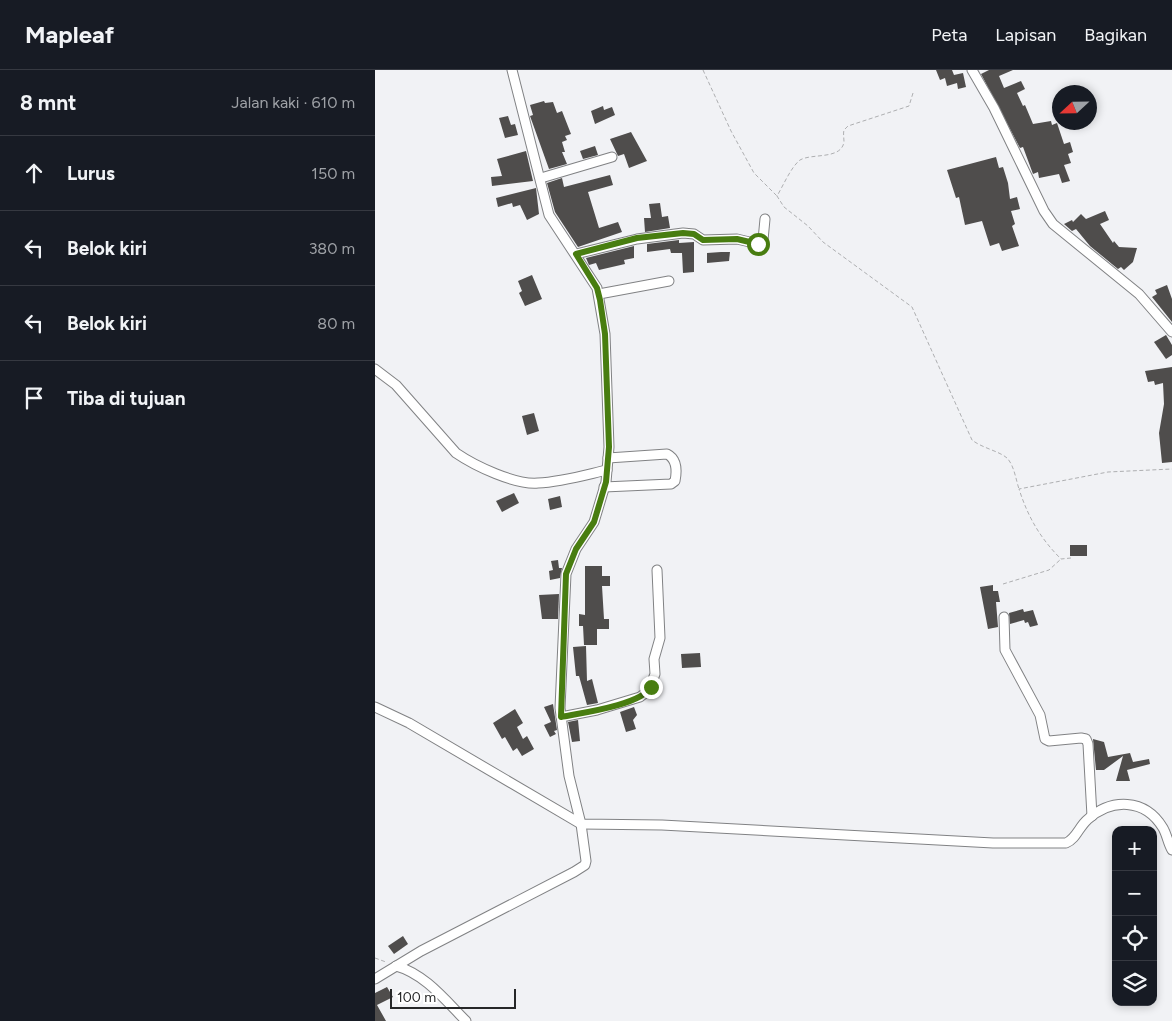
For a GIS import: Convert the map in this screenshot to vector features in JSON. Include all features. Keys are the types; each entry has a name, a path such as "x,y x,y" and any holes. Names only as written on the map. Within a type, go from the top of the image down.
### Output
{"street":[{"path":"377,979 421,951 583,868 586,861 581,824 569,776 561,717 566,574 576,549 594,522 607,470 605,334 599,294 576,254 549,216 541,178 512,70"},
{"path":"972,70 994,108 1044,211 1053,224 1139,294 1172,332"},
{"path":"541,178 612,157"},
{"path":"576,254 637,238 683,233 694,234 703,240 737,239 758,244 763,240 765,219"},
{"path":"599,294 669,281"},
{"path":"375,369 396,385 456,453 467,461 521,482 538,484 607,470"},
{"path":"604,487 671,484 675,481 676,473 673,460 667,454 608,458"},
{"path":"561,717 597,710 640,697 649,690 655,674 654,659 660,638 657,570"},
{"path":"1003,617 1005,650 1040,715 1045,739 1049,741 1086,739 1088,744 1092,816"},
{"path":"375,707 409,723 581,824 662,825 993,842 1066,843 1072,839 1092,816 1102,809 1118,804 1142,806 1163,828 1172,850"},
{"path":"394,968 407,969 424,980 465,1021"}],"path":[{"path":"703,70 731,131 754,173 777,196 784,207 808,226 823,242 912,307 971,440 982,448 1007,457 1025,509 1037,531 1061,559"},
{"path":"777,196 799,161 810,156 833,153 839,150 844,142 844,130 848,126 909,106 913,93"},
{"path":"1019,489 1108,472 1172,469"},
{"path":"1003,584 1049,570 1061,559 1071,558"}],"building":[{"path":"936,70 952,70 954,75 963,73 966,87 958,89 957,83 947,86 945,78 940,80"},
{"path":"989,70 1013,70 999,76 1004,88 1021,81 1025,89 1017,93 1023,106 1025,105 1033,124 1051,121 1052,130 1059,130 1064,144 1070,142 1073,152 1068,154 1071,163 1064,165 1070,181 1062,183 1059,174 1039,178 1038,172 1033,174 1023,147 1020,148 981,74"},
{"path":"544,101 545,103 553,102 557,113 562,111 571,134 565,136 567,140 562,142 565,152 562,152 567,164 549,169 530,116 533,115 530,105"},
{"path":"603,106 604,110 612,107 615,115 595,124 591,111"},
{"path":"508,116 511,125 515,124 518,135 505,138 499,118"},
{"path":"631,132 647,161 629,168 624,154 618,156 610,139"},
{"path":"595,146 598,155 583,159 580,151"},
{"path":"526,151 533,181 492,186 491,177 502,176 497,159"},
{"path":"996,157 999,168 1003,167 1010,199 1017,197 1020,209 1011,211 1015,224 1012,226 1019,246 1002,251 999,243 990,246 982,221 965,225 959,197 956,198 947,170"},
{"path":"610,175 613,185 588,192 599,228 618,222 622,232 578,247 555,212 547,183 562,178 564,187"},
{"path":"536,188 539,214 527,220 520,205 513,207 512,203 498,207 496,198"},
{"path":"660,203 662,217 668,216 670,228 645,232 644,218 651,218 649,204"},
{"path":"1105,211 1109,220 1100,224 1113,243 1114,241 1119,247 1137,248 1133,262 1124,270 1121,267 1118,269 1090,246 1076,229 1072,231 1064,224 1072,220 1073,222 1081,214 1086,219"},
{"path":"679,240 679,243 694,242 694,272 683,273 682,253 671,253 670,249 647,252 647,244"},
{"path":"634,246 634,258 624,260 625,264 599,270 596,263 589,265 586,258"},
{"path":"730,252 729,261 707,263 707,253"},
{"path":"532,275 542,299 525,306 519,293 522,291 518,281"},
{"path":"1167,285 1172,299 1172,322 1152,297 1157,294 1155,290"},
{"path":"1166,335 1172,345 1172,355 1166,359 1154,342"},
{"path":"1172,367 1172,462 1162,463 1159,433 1164,404 1163,383 1155,385 1154,381 1148,382 1145,371"},
{"path":"534,413 539,431 527,435 522,416"},
{"path":"514,493 519,503 502,512 496,501"},
{"path":"560,496 562,507 550,510 548,499"},
{"path":"1070,545 1087,545 1087,556 1070,556"},
{"path":"558,560 559,568 562,568 560,578 550,580 549,571 553,570 551,561"},
{"path":"585,566 602,566 602,576 610,576 610,586 602,586 604,619 609,619 609,629 597,629 597,645 584,645 583,626 579,626 579,614 585,615"},
{"path":"993,585 993,591 998,591 1000,602 996,602 998,627 988,629 980,587"},
{"path":"559,594 558,619 542,619 539,595"},
{"path":"1023,609 1024,612 1033,610 1038,625 1030,627 1028,622 1025,623 1024,620 1010,624 1009,613"},
{"path":"586,646 587,681 592,679 598,703 587,705 579,676 576,676 573,647"},
{"path":"700,653 701,667 682,668 681,654"},
{"path":"553,704 557,730 554,731 556,734 550,737 544,725 551,722 544,707"},
{"path":"634,707 637,715 633,720 636,729 626,732 620,712"},
{"path":"515,709 523,723 517,727 523,739 527,736 534,749 522,756 517,748 513,751 505,737 502,739 493,723"},
{"path":"578,720 580,741 572,742 568,722"},
{"path":"1093,739 1104,742 1108,757 1130,753 1133,762 1149,759 1150,764 1127,770 1130,781 1116,781 1123,756 1104,770 1096,770"},
{"path":"403,936 408,944 394,954 388,946"},
{"path":"387,987 393,997 377,1005 386,1021 375,1021 375,993"}],"route":[{"path":"651,687 647,693 640,697 597,710 561,717 566,574 576,549 594,522 606,482 609,447 605,334 600,300 597,288 576,254 637,238 683,233 694,234 703,240 737,239 758,244"}]}
